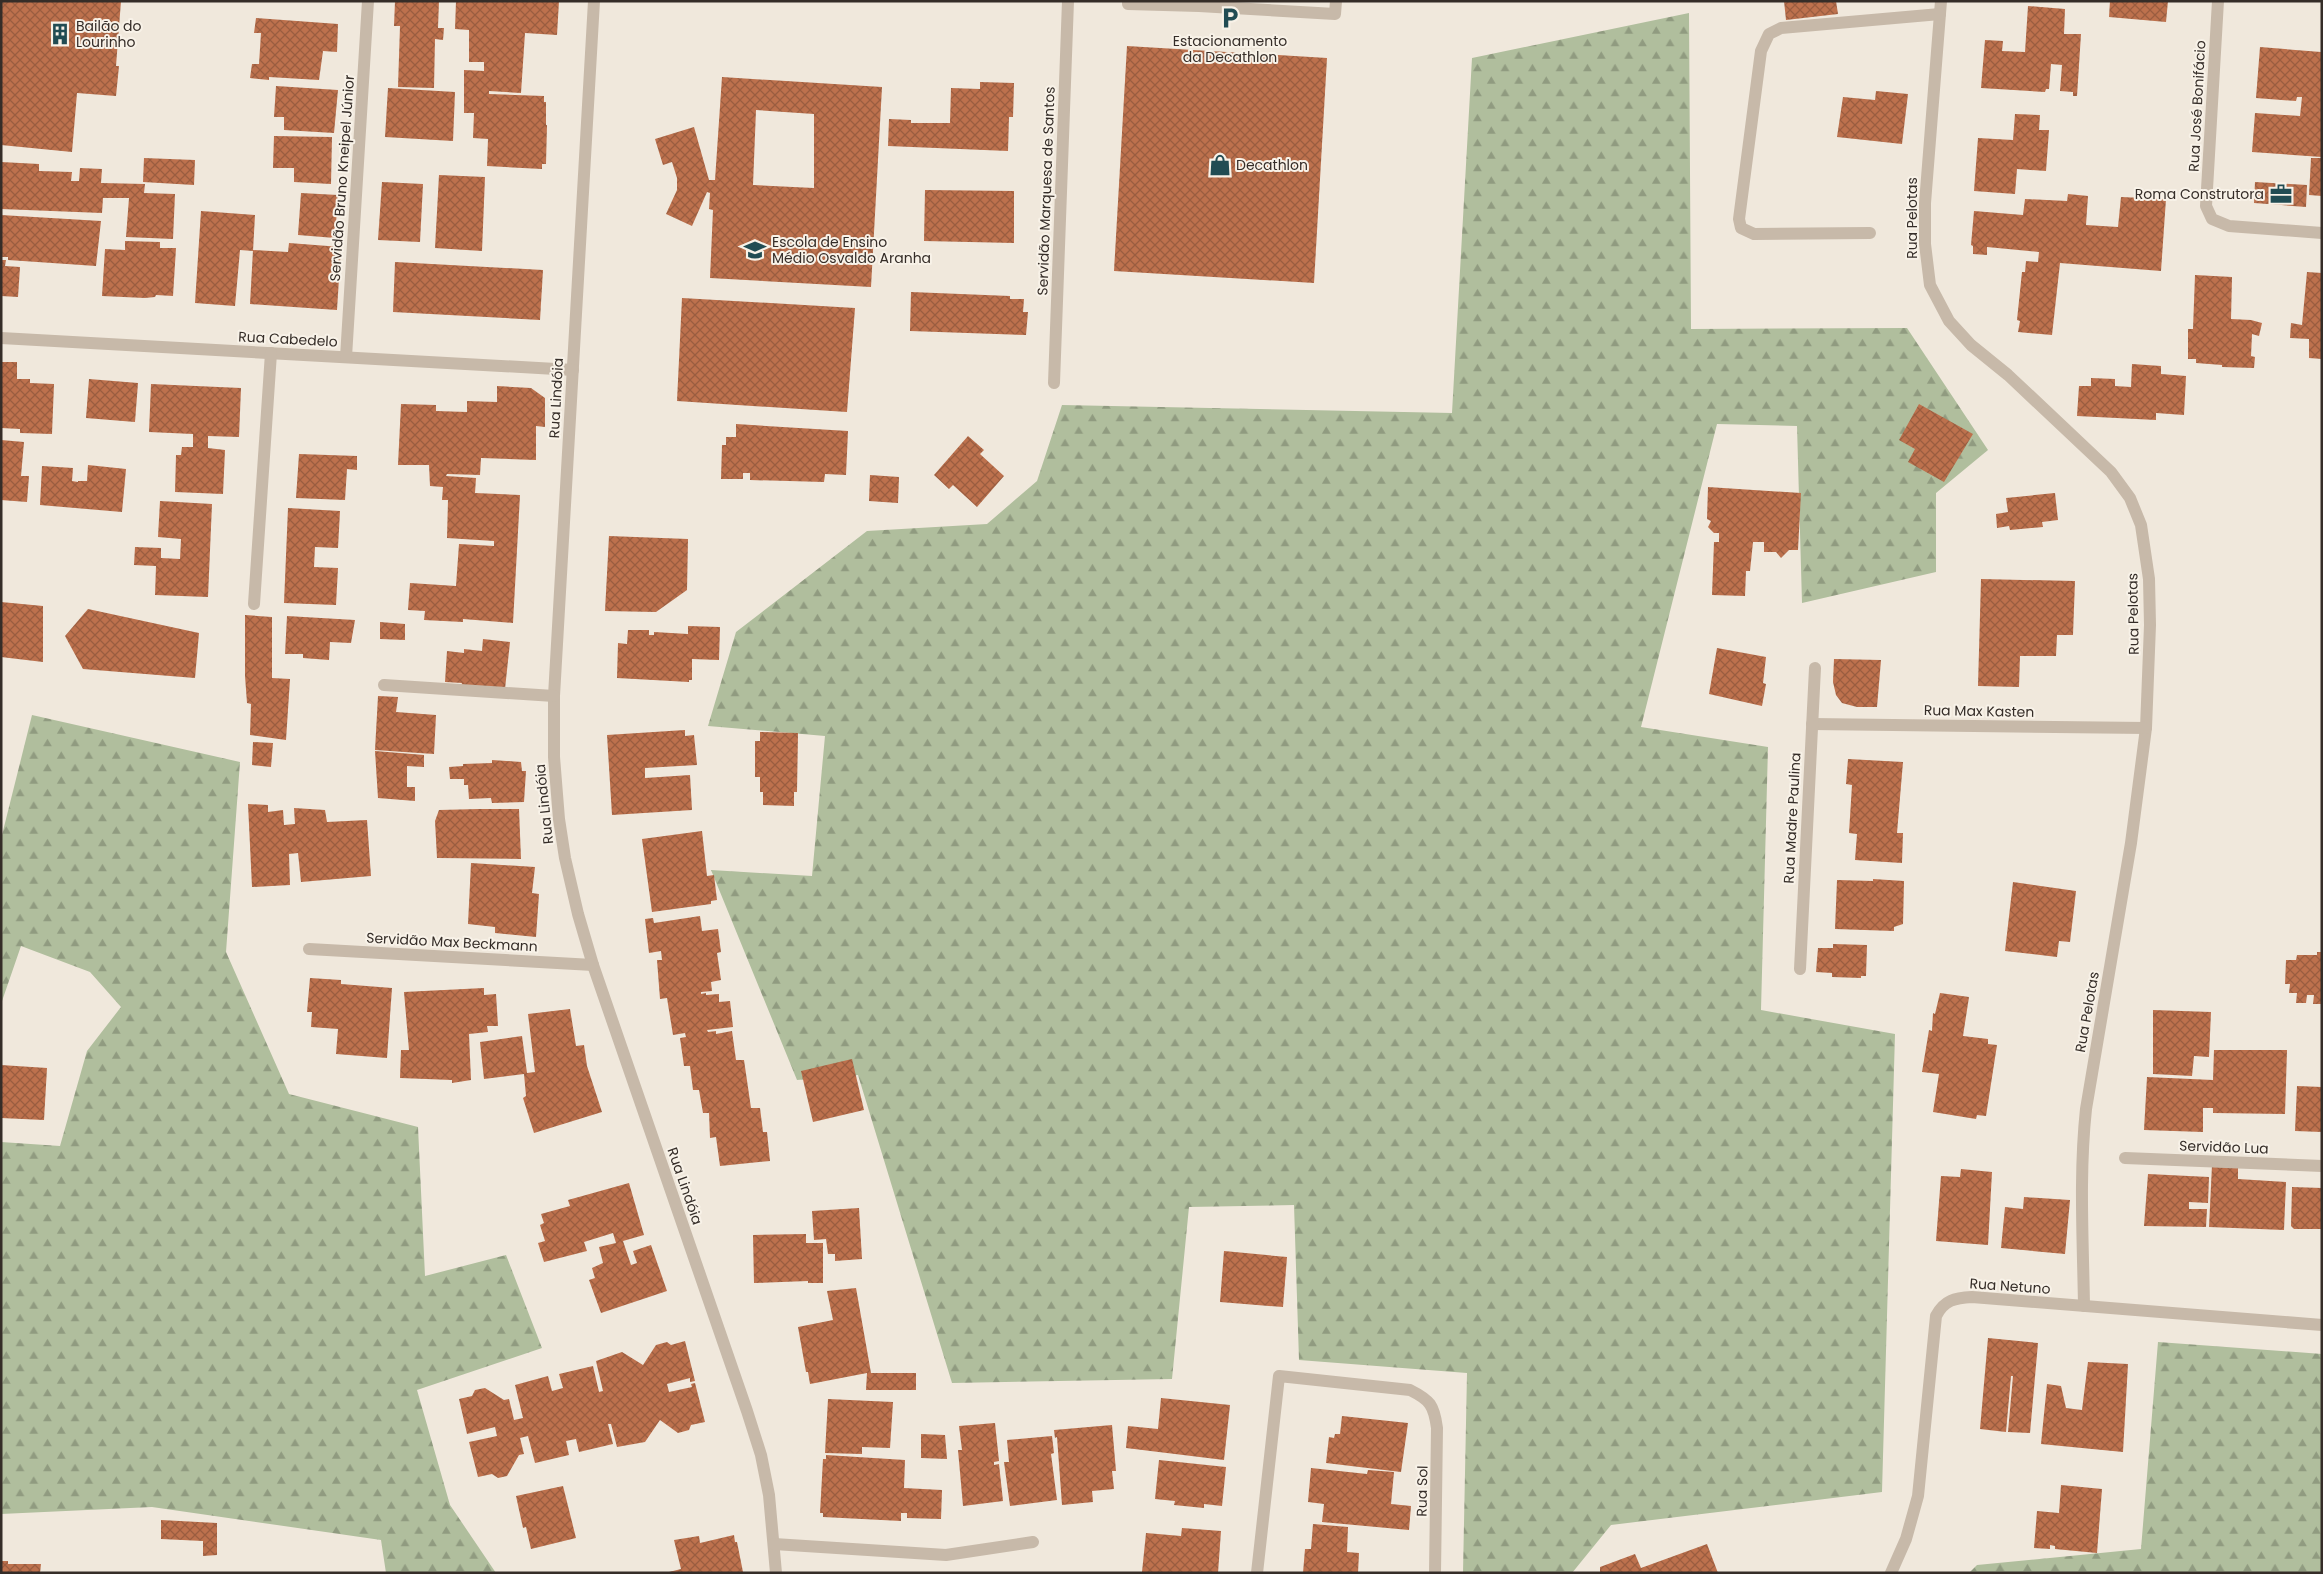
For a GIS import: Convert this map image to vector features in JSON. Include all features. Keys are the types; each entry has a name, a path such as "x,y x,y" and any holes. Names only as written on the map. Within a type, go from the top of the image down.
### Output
{"street":[{"name":"Servidão Bruno Kneipel Júnior","path":"346,357 368,1"},
{"name":"Rua Lindóia","path":"594,1 554,696 554,757 559,819 567,867 592,965 747,1411 769,1494 776,1573"},
{"name":"Servidão Marquesa de Santos","path":"1054,383 1068,1"},
{"path":"1128,1 1128,4 1335,14 1336,1"},
{"name":"Rua José Bonifácio","path":"2218,1 2206,206 2212,219 2229,226 2322,233"},
{"path":"1870,233 1754,234 1742,228 1739,219 1761,51 1769,34 1780,28 1940,8"},
{"name":"Rua Pelotas","path":"1940,8 1925,203 1925,244 1930,285 1949,321 1971,345 2008,375 2111,472 2130,498 2141,525 2148,579 2150,625 2146,728 2130,852 2086,1109 2081,1174 2084,1306"},
{"name":"Rua Cabedelo","path":"1,338 573,370"},
{"path":"254,604 271,353"},
{"name":"Rua Madre Paulina","path":"1800,969 1815,668"},
{"path":"384,685 554,696"},
{"name":"Rua Max Kasten","path":"1812,724 2146,728"},
{"name":"Servidão Max Beckmann","path":"309,949 592,965"},
{"name":"Servidão Lua","path":"2125,1158 2322,1166"},
{"name":"Rua Netuno","path":"1890,1573 1906,1539 1918,1496 1936,1316 1949,1300 1972,1297 2322,1325"},
{"name":"Rua Sol","path":"1257,1573 1280,1376 1410,1390 1425,1397 1435,1411 1438,1428 1436,1573"},
{"path":"774,1544 946,1554 1033,1542"}],"green space":[{"path":"1689,13 1691,329 1907,328 1988,450 1936,493 1936,572 1802,603 1797,426 1717,424 1641,727 1768,747 1761,1010 1895,1034 1882,1492 1611,1525 1572,1573 1463,1573 1467,1373 1299,1360 1294,1205 1189,1207 1172,1379 952,1383 858,1075 797,1080 711,870 812,876 825,736 708,726 736,632 867,531 987,524 1037,481 1062,405 1452,413 1472,58"},
{"path":"32,715 240,762 226,952 289,1094 418,1127 425,1276 506,1255 542,1348 417,1390 450,1505 496,1573 386,1573 381,1540 152,1507 1,1514 1,1142 60,1146 87,1051 121,1007 90,972 21,946 1,1004 1,839"},
{"path":"2158,1342 2322,1354 2322,1573 1969,1573 1977,1565 2141,1549"}],"building":[{"name":"Bailão do Lourinho","path":"1,1 121,1 116,66 119,66 116,96 77,93 72,152 1,145"},
{"path":"395,1 439,1 438,28 444,28 443,40 435,39 434,88 398,87 400,26 394,26"},
{"path":"456,1 559,1 557,35 525,33 521,93 489,91 489,94 544,96 547,125 546,164 542,164 542,169 487,166 488,139 473,138 474,113 464,113 464,70 484,71 484,62 469,62 469,30 455,29"},
{"path":"1784,1 1836,1 1838,14 1786,20"},
{"path":"2110,1 2168,1 2166,22 2109,17"},
{"path":"2028,6 2065,9 2064,34 2081,34 2077,96 2073,96 2073,92 2060,91 2062,65 2051,64 2049,89 2046,89 2045,92 1981,88 1985,40 2003,41 2002,51 2025,52"},
{"path":"256,18 338,24 337,52 323,51 319,80 269,77 269,80 250,78 252,64 259,64 261,33 254,33"},
{"name":"Decathlon","path":"1127,46 1327,58 1314,283 1114,271"},
{"path":"2260,47 2321,52 2322,157 2252,152 2255,113 2300,116 2302,97 2297,97 2296,101 2256,98"},
{"path":"722,77 882,87 871,287 710,278 713,210 709,209 710,193 707,192 692,226 666,214 677,190 677,178 672,162 663,165 655,139 694,127 709,180 715,180","holes":["756,110 814,114 814,188 753,185"]},
{"path":"980,82 1014,83 1013,117 1009,117 1008,151 888,146 889,119 911,120 911,123 950,123 951,88 980,89"},
{"path":"276,86 338,90 334,133 284,130 284,117 274,117"},
{"path":"388,88 455,92 453,141 385,137"},
{"path":"1876,91 1908,94 1902,144 1837,137 1843,97 1875,100"},
{"path":"2015,114 2040,115 2039,130 2049,130 2046,171 2017,169 2015,194 1974,191 1978,138 2013,140"},
{"path":"274,136 332,137 331,184 294,182 294,168 273,168"},
{"path":"144,158 195,160 194,185 143,182"},
{"path":"2311,158 2322,158 2322,196 2309,195"},
{"path":"1,162 39,164 39,171 72,172 71,181 79,181 80,168 102,169 101,183 145,184 144,193 175,194 173,239 126,237 129,198 103,198 102,213 1,209"},
{"path":"439,175 485,177 482,251 435,248"},
{"path":"382,182 423,184 420,242 378,240"},
{"name":"Roma Construtora","path":"2255,182 2307,185 2306,207 2254,203"},
{"path":"925,190 1014,191 1014,243 924,241"},
{"path":"301,193 338,195 335,238 298,235"},
{"path":"2068,194 2088,196 2086,225 2118,227 2121,197 2166,199 2161,271 2060,263 2052,335 2018,332 2020,321 2017,320 2022,272 2025,272 2026,261 2038,262 2039,252 1987,247 1987,255 1973,254 1973,246 1971,245 1974,211 2023,215 2025,199 2067,201"},
{"path":"201,211 255,215 253,251 240,250 235,306 195,303"},
{"path":"1,215 101,221 96,266 8,260 8,257 1,257"},
{"path":"125,241 160,242 160,248 176,248 173,296 156,295 155,297 145,298 102,296 105,249 125,250"},
{"path":"289,243 341,247 337,310 250,304 253,250 288,252"},
{"path":"1,260 6,260 5,266 20,267 18,297 1,296"},
{"path":"395,262 543,270 540,320 393,312"},
{"path":"2307,272 2322,273 2322,359 2309,358 2309,339 2290,338 2291,323 2302,325"},
{"path":"2195,275 2232,277 2231,319 2251,320 2262,323 2259,336 2252,334 2251,356 2255,357 2254,368 2222,367 2222,365 2196,363 2196,359 2188,359 2188,329 2193,329"},
{"path":"911,292 1010,296 1010,299 1024,299 1023,312 1028,312 1026,335 910,331"},
{"path":"682,298 855,308 847,412 677,401"},
{"path":"1,362 17,362 17,379 30,379 30,383 54,384 52,434 20,433 20,429 1,428"},
{"path":"2132,364 2161,366 2161,374 2186,376 2184,415 2156,413 2156,420 2077,416 2079,386 2091,386 2091,378 2115,379 2115,386 2131,387"},
{"path":"89,379 138,383 135,422 86,418"},
{"path":"151,384 241,388 239,437 208,436 208,448 225,450 223,494 175,492 176,455 181,455 182,447 193,447 193,434 149,432"},
{"path":"497,386 531,388 545,398 545,427 536,426 536,460 481,458 480,475 447,474 446,476 476,478 475,493 520,495 513,623 463,619 463,622 424,620 425,611 408,610 410,583 456,586 459,544 494,546 494,541 447,538 448,500 442,500 443,487 430,486 429,465 398,465 401,404 436,405 436,411 467,412 467,401 497,402"},
{"path":"1919,404 1973,434 1944,482 1908,462 1915,449 1899,440"},
{"path":"736,424 848,431 846,475 825,474 824,482 750,480 750,473 743,473 743,479 721,479 722,445 726,445 726,437 736,437"},
{"path":"968,436 984,450 980,454 1004,476 977,507 953,485 949,489 934,475"},
{"path":"1,440 24,442 21,476 29,476 27,502 1,500"},
{"path":"299,454 357,456 357,470 347,469 345,500 296,498"},
{"path":"88,465 126,469 122,512 40,505 42,466 73,468 72,481 78,482 87,481"},
{"path":"870,475 899,477 898,503 869,501"},
{"path":"1708,487 1801,493 1798,550 1789,550 1781,558 1776,552 1764,552 1764,542 1753,542 1750,571 1746,571 1745,596 1712,595 1714,542 1719,542 1719,533 1714,533 1708,527 1711,521 1707,519"},
{"path":"2055,493 2058,520 2042,522 2043,527 2010,530 2009,526 1997,528 1996,514 2008,512 2006,498"},
{"path":"160,501 212,504 208,597 155,595 156,566 134,565 135,547 161,548 161,558 180,559 181,539 158,537"},
{"path":"288,508 340,511 338,548 315,547 314,567 338,568 336,605 284,603"},
{"path":"609,536 688,539 687,590 656,612 605,611"},
{"path":"1981,579 2075,581 2073,635 2057,635 2056,656 2020,656 2019,687 1978,686"},
{"path":"1,602 43,606 43,662 1,657"},
{"path":"88,609 199,633 195,678 83,669 65,636"},
{"path":"245,615 272,617 272,678 290,679 286,740 250,735 251,704 247,703 245,676"},
{"path":"287,616 355,620 351,643 330,642 329,660 303,658 303,654 285,654"},
{"path":"380,622 405,624 405,640 380,639"},
{"path":"688,626 720,627 719,660 692,659 692,680 689,680 689,682 617,678 618,643 627,644 628,630 649,630 649,635 654,635 654,632 688,634"},
{"path":"483,639 510,642 505,689 461,686 462,683 445,682 447,651 464,653 464,649 482,651"},
{"path":"1717,648 1766,657 1763,683 1766,684 1762,706 1709,694"},
{"path":"1834,659 1881,660 1877,707 1857,707 1842,703 1836,695 1833,682"},
{"path":"378,696 398,697 396,712 436,715 434,754 375,750"},
{"path":"685,730 685,736 694,735 697,765 645,768 645,778 690,775 692,810 612,815 607,735"},
{"path":"760,732 798,733 797,792 794,792 794,806 763,805 763,792 760,792 760,777 755,777 755,741 760,741"},
{"path":"253,742 273,743 271,767 252,765"},
{"path":"375,751 424,755 424,767 407,766 407,787 415,787 415,801 378,798"},
{"path":"1848,759 1903,762 1897,833 1903,833 1902,863 1855,860 1857,834 1849,833 1852,785 1846,784"},
{"path":"492,760 521,762 522,771 526,771 524,802 492,803 491,798 469,799 468,785 464,785 464,779 450,779 449,767 463,766 463,764 492,763"},
{"path":"248,804 268,805 268,812 283,810 284,825 295,824 294,808 325,810 327,822 367,820 371,876 301,882 298,853 289,854 290,885 252,887"},
{"path":"519,809 521,859 437,858 435,821 439,810"},
{"path":"702,831 707,876 714,875 717,900 711,901 711,904 652,912 642,839"},
{"path":"471,863 535,867 532,893 539,894 536,937 495,933 495,927 468,924"},
{"path":"1873,879 1904,881 1903,924 1894,927 1894,931 1835,929 1837,880 1873,881"},
{"path":"2013,882 2076,891 2070,942 2059,941 2057,957 2005,951"},
{"path":"700,916 702,931 718,929 721,952 717,953 721,980 711,982 712,991 701,992 701,994 719,994 719,1002 730,1001 733,1027 707,1030 708,1032 716,1031 716,1034 732,1031 736,1060 744,1060 751,1108 760,1108 763,1132 767,1132 770,1161 720,1166 716,1137 710,1138 709,1113 703,1113 699,1090 693,1090 690,1066 684,1066 680,1038 686,1037 685,1033 673,1035 667,998 660,999 657,960 662,960 661,951 649,953 645,919 653,918 654,923"},
{"path":"1833,944 1867,945 1866,976 1861,976 1861,978 1832,977 1832,973 1816,972 1818,948 1833,948"},
{"path":"2317,952 2322,952 2322,1004 2313,1004 2314,995 2307,995 2306,1003 2296,1003 2297,993 2289,993 2290,984 2285,984 2286,960 2296,960 2297,955 2317,955"},
{"path":"310,978 341,980 341,984 392,988 387,1058 336,1054 338,1029 311,1027 312,1012 307,1012"},
{"path":"484,988 484,995 496,994 498,1026 487,1026 488,1032 469,1034 471,1080 452,1083 452,1080 400,1078 401,1050 409,1050 404,992"},
{"path":"1940,993 1969,997 1963,1036 1988,1039 1988,1044 1997,1045 1986,1116 1977,1115 1976,1119 1933,1112 1939,1074 1922,1072 1929,1030 1932,1031 1933,1013 1935,1014"},
{"path":"570,1009 576,1046 584,1045 587,1066 602,1112 534,1133 523,1098 526,1096 524,1074 484,1079 480,1042 522,1036 527,1073 535,1072 528,1014"},
{"path":"2153,1010 2211,1012 2209,1057 2194,1056 2192,1076 2153,1074"},
{"path":"2214,1050 2287,1050 2285,1114 2213,1113 2213,1108 2203,1108 2203,1132 2144,1130 2147,1077 2213,1080"},
{"path":"852,1059 864,1110 813,1122 801,1071"},
{"path":"1,1065 47,1068 44,1120 1,1118"},
{"path":"2297,1086 2322,1087 2322,1132 2295,1131"},
{"path":"2212,1165 2238,1166 2238,1179 2286,1182 2284,1230 2209,1227"},
{"path":"1961,1169 1992,1172 1988,1245 1936,1241 1941,1176 1960,1177"},
{"path":"2148,1174 2209,1177 2208,1203 2189,1202 2189,1209 2207,1209 2206,1227 2144,1226"},
{"path":"629,1183 644,1235 623,1241 631,1265 637,1263 633,1251 651,1245 667,1291 601,1313 589,1280 595,1278 592,1268 603,1263 599,1247 616,1243 613,1233 584,1242 587,1251 544,1262 538,1243 545,1241 540,1225 544,1223 541,1214 570,1206 568,1200"},
{"path":"2292,1187 2322,1188 2322,1229 2294,1229 2291,1226"},
{"path":"2024,1197 2070,1200 2065,1254 2001,1248 2005,1207 2023,1209"},
{"path":"859,1208 862,1259 835,1261 835,1254 828,1254 826,1239 814,1240 812,1211"},
{"path":"806,1234 806,1243 823,1243 823,1283 808,1283 808,1281 754,1283 753,1235"},
{"path":"1224,1251 1287,1257 1283,1307 1220,1302"},
{"path":"856,1288 871,1373 916,1373 916,1390 866,1390 867,1373 810,1384 798,1327 833,1320 827,1291"},
{"path":"1988,1338 2038,1343 2030,1433 2008,1432 2013,1376 2011,1376 2006,1432 1980,1429"},
{"path":"685,1341 695,1381 690,1382 690,1378 667,1384 669,1392 692,1387 691,1384 695,1383 705,1422 691,1425 689,1430 678,1433 660,1420 645,1442 617,1447 611,1424 608,1424 613,1444 579,1452 576,1439 566,1441 569,1455 535,1463 528,1436 520,1438 524,1454 519,1455 507,1476 498,1478 492,1474 478,1477 469,1442 497,1436 495,1427 467,1434 459,1399 472,1396 475,1390 485,1388 504,1400 509,1399 514,1420 523,1418 515,1385 548,1376 552,1391 563,1388 559,1374 593,1366 599,1392 603,1391 596,1361 622,1352 643,1365 656,1345 667,1342 671,1345"},
{"path":"2088,1362 2128,1364 2123,1452 2041,1444 2047,1384 2061,1386 2066,1408 2082,1410"},
{"path":"1161,1398 1230,1405 1224,1460 1126,1448 1128,1426 1158,1429"},
{"path":"828,1399 893,1402 890,1448 862,1447 862,1454 825,1453"},
{"path":"1342,1416 1408,1423 1401,1472 1326,1463 1329,1437 1334,1438 1335,1434 1340,1434"},
{"path":"995,1423 999,1461 994,1462 994,1465 999,1464 1003,1501 963,1506 958,1450 962,1450 959,1426"},
{"path":"1112,1425 1116,1471 1112,1471 1114,1489 1092,1491 1093,1502 1062,1505 1057,1437 1055,1438 1054,1430"},
{"path":"921,1434 945,1435 947,1459 921,1458"},
{"path":"1052,1436 1054,1453 1051,1454 1057,1500 1010,1506 1004,1462 1009,1462 1007,1440"},
{"path":"826,1455 905,1460 904,1488 942,1490 941,1519 907,1518 907,1513 901,1513 901,1521 823,1517 823,1513 820,1513 823,1459 826,1459"},
{"path":"1159,1460 1226,1467 1222,1506 1204,1504 1204,1508 1174,1505 1175,1501 1155,1499"},
{"path":"1311,1468 1367,1474 1368,1470 1394,1472 1391,1504 1411,1506 1409,1530 1322,1522 1324,1504 1308,1502"},
{"path":"2061,1485 2102,1489 2097,1553 2055,1549 2055,1546 2050,1545 2050,1549 2034,1548 2037,1511 2059,1513"},
{"path":"563,1486 576,1538 531,1549 526,1527 523,1528 516,1496"},
{"path":"161,1520 217,1523 217,1555 203,1556 203,1541 161,1539"},
{"path":"1313,1524 1348,1527 1347,1552 1359,1553 1358,1573 1303,1573 1305,1549 1311,1549"},
{"path":"1182,1528 1221,1531 1218,1573 1142,1572 1146,1533 1181,1536"},
{"path":"734,1535 743,1572 665,1573 681,1569 674,1540 699,1536 700,1543"},
{"path":"1707,1544 1718,1573 1600,1573 1600,1567 1635,1554 1641,1568"},
{"path":"1,1561 8,1561 8,1564 41,1564 40,1573 1,1573"}],"place":[{"name":"Estacionamento da Decathlon","path":"1230,18"},
{"name":"Bailão do Lourinho","path":"60,34"},
{"name":"Decathlon","path":"1220,165"},
{"name":"Roma Construtora","path":"2281,194"},
{"name":"Escola de Ensino Médio Osvaldo Aranha","path":"755,250"}]}
